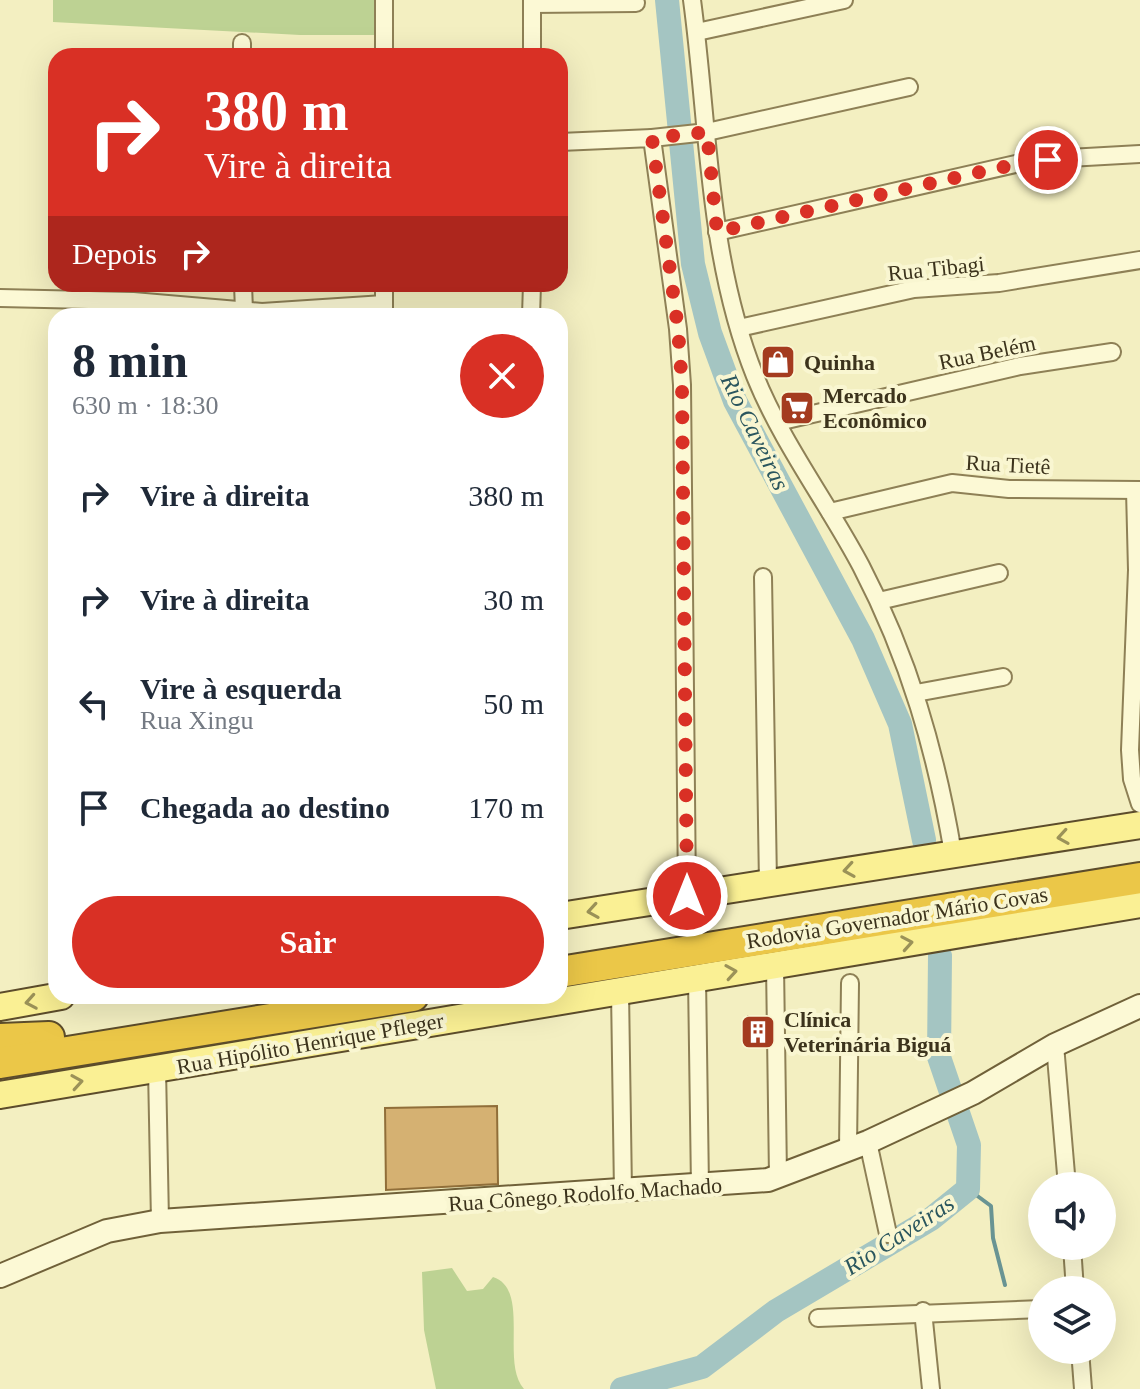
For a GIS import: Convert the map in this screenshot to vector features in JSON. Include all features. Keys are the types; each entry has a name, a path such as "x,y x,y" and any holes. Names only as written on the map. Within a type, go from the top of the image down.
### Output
{"highway":[{"name":"Rodovia Governador Mário Covas","path":"568,953 1140,860"},
{"name":"Rodovia Governador Mário Covas","path":"568,971 1140,878"},
{"path":"0,1042 251,1004"},
{"path":"0,1063 364,1004"},
{"path":"0,1077 139,1041"}],"main road":[{"path":"568,915 1140,825"},
{"name":"Rua Hipólito Henrique Pfleger","path":"568,1000 1140,904"},
{"path":"0,1007 48,998"},
{"name":"Rua Hipólito Henrique Pfleger","path":"0,1095 543,1004"},
{"name":"Rua Cônego Rodolfo Machado","path":"0,1276 107,1231 160,1221 759,1182 858,1145 935,1111 973,1093 1055,1045 1140,1006"}],"street":[{"path":"384,0 384,48"},
{"path":"692,0 697,32 699,133 739,328 756,379 778,422 879,601 916,693 936,758 953,853"},
{"path":"697,32 844,0"},
{"path":"532,48 532,2 636,3"},
{"path":"568,142 699,133 909,87"},
{"path":"656,138 682,385 687,896"},
{"path":"717,232 1033,160 1140,154"},
{"name":"Rua Tibagi","path":"739,328 914,289 999,283 1140,260"},
{"path":"0,298 121,308"},
{"name":"Rua Belém","path":"778,422 1020,366 1112,352"},
{"name":"Rua Tietê","path":"830,512 952,483 1009,489 1138,490"},
{"path":"1138,490 1130,750 1132,779 1140,804"},
{"path":"879,601 999,573"},
{"path":"763,577 768,883"},
{"path":"916,693 1003,677"},
{"path":"775,965 778,1176"},
{"path":"697,978 700,1187"},
{"path":"850,983 858,1145 888,1234"},
{"path":"620,991 623,1192"},
{"path":"1055,1045 1066,1172"},
{"path":"157,1069 160,1221"},
{"path":"818,1318 923,1311 1028,1309"},
{"path":"923,1311 931,1389"},
{"path":"1081,1364 1083,1389"}],"green space":[{"path":"53,0 376,0 375,35 300,35 53,22"},
{"path":"452,1268 467,1291 483,1289 493,1277 504,1284 513,1311 514,1362 524,1389 436,1389 424,1330 422,1272"}],"building":[{"name":"Clínica Veterinária Biguá","path":"748,1016 765,1016 765,1038 749,1038"},
{"path":"497,1106 498,1184 386,1190 385,1108"}],"waterway":[{"name":"Rio Caveiras","path":"667,0 693,264 710,333 735,401 863,639 900,724 924,840"},
{"name":"Rio Caveiras","path":"622,1389 702,1367 776,1311 931,1219 968,1189 969,1145 939,1057 940,956"},
{"path":"968,1189 991,1206 993,1238 1005,1285"}],"place":[{"name":"Quinha","path":"778,362"},
{"name":"Mercado Econômico","path":"797,408"},
{"name":"Clínica Veterinária Biguá","path":"758,1032"}],"route":[{"path":"687,896 682,385 678,329 652,138 707,132 717,232 1033,160 1048,160"}]}
